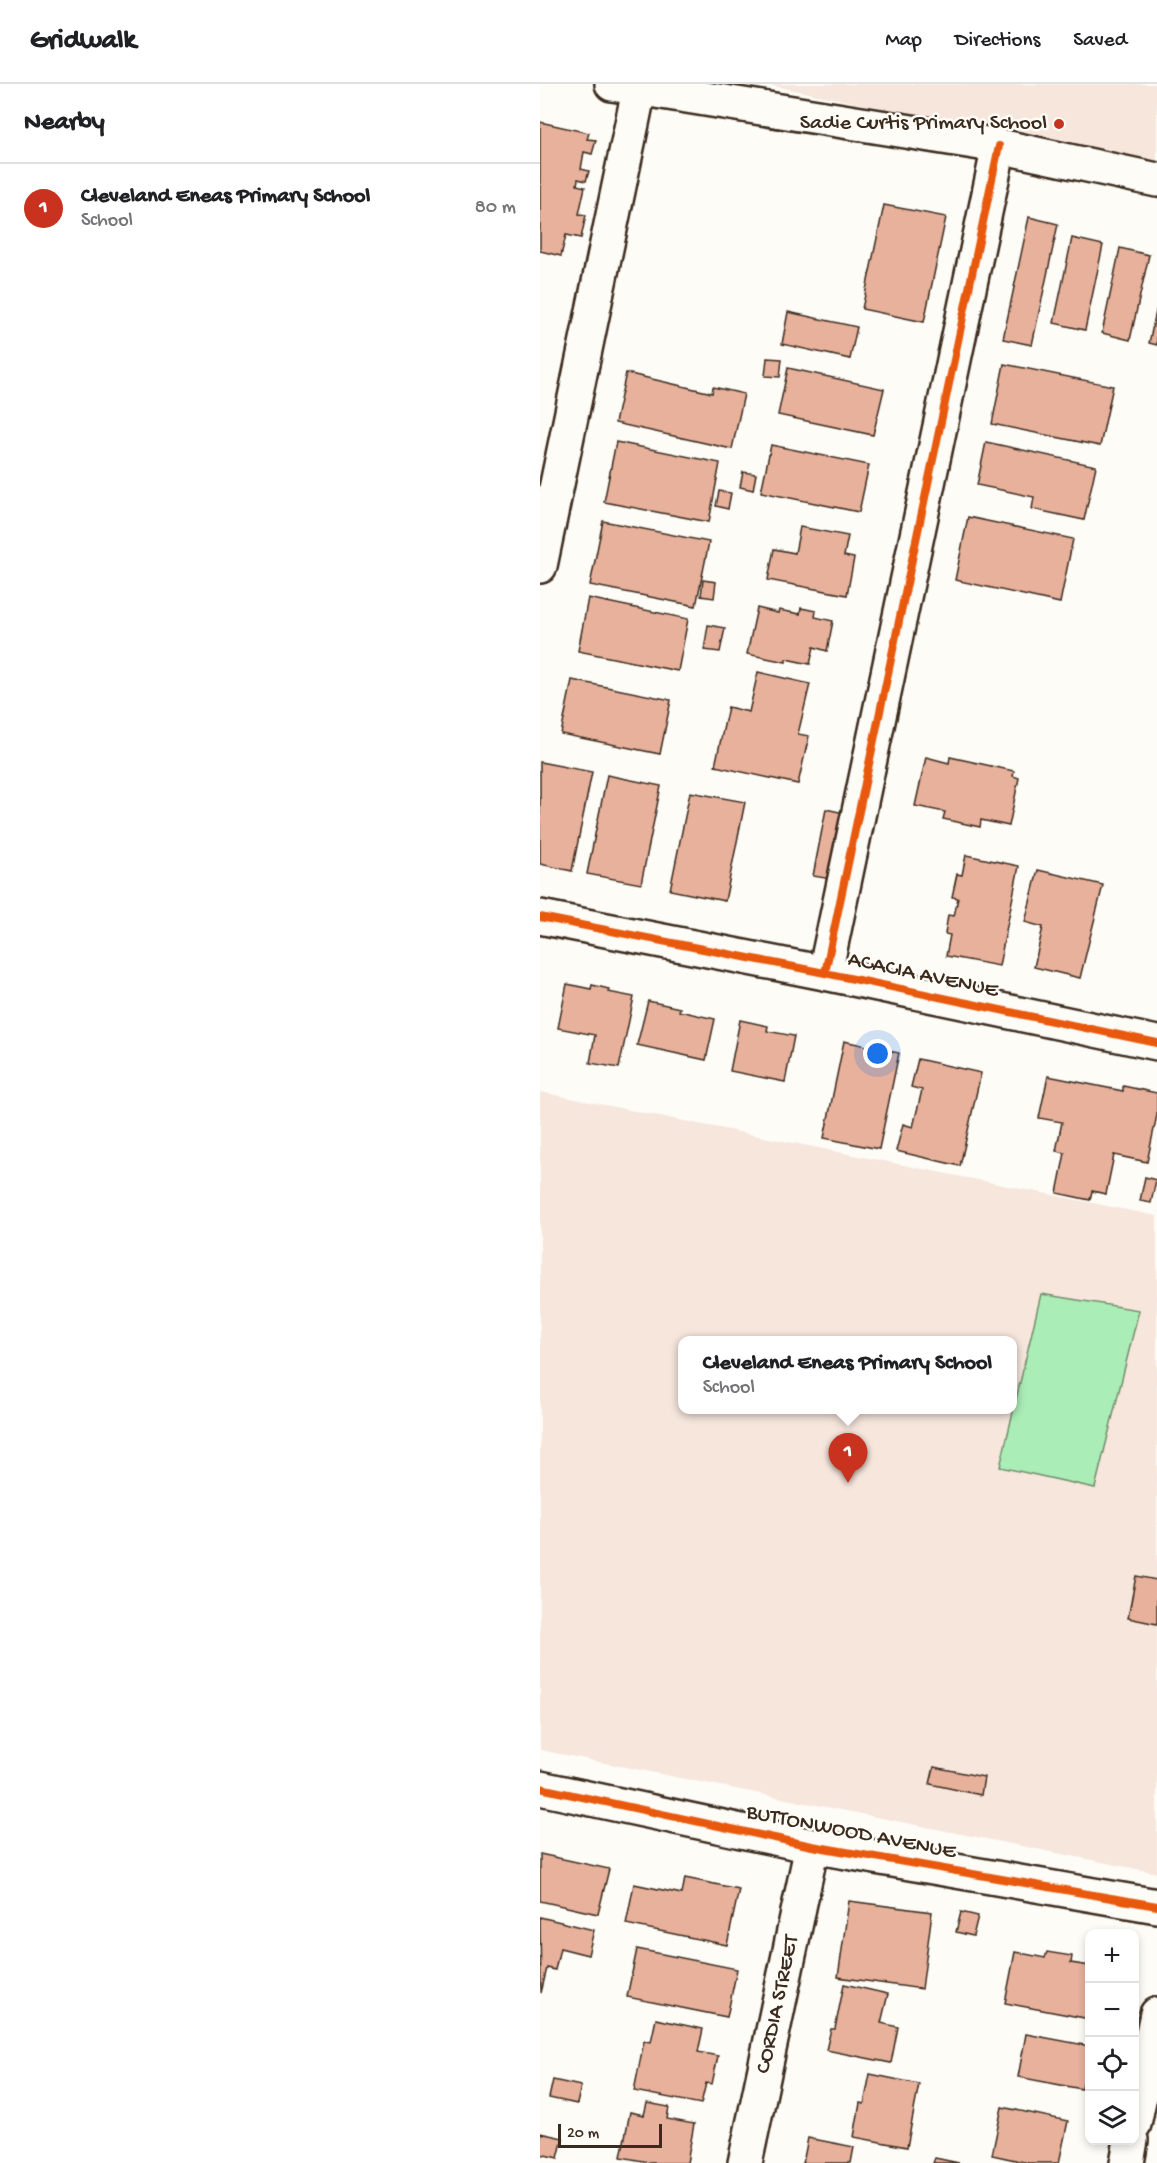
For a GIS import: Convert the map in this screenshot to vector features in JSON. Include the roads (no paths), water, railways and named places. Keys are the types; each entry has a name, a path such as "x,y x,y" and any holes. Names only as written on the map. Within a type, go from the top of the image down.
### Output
{"street":[{"path":"540,566 625,87 999,146 1157,180"},
{"path":"825,973 999,146"},
{"name":"ACACIA AVENUE","path":"540,916 1155,1038"},
{"name":"BUTTONWOOD AVENUE","path":"540,1788 812,1846 1157,1906"},
{"name":"CORDIA STREET","path":"745,2163 812,1846"},
{"path":"1139,2100 1157,2014"},
{"path":"1127,2163 1130,2145"}],"place":[{"name":"Sadie Curtis Primary School","path":"1059,124"},
{"name":"Cleveland Eneas Primary School","path":"848,1483"}]}
